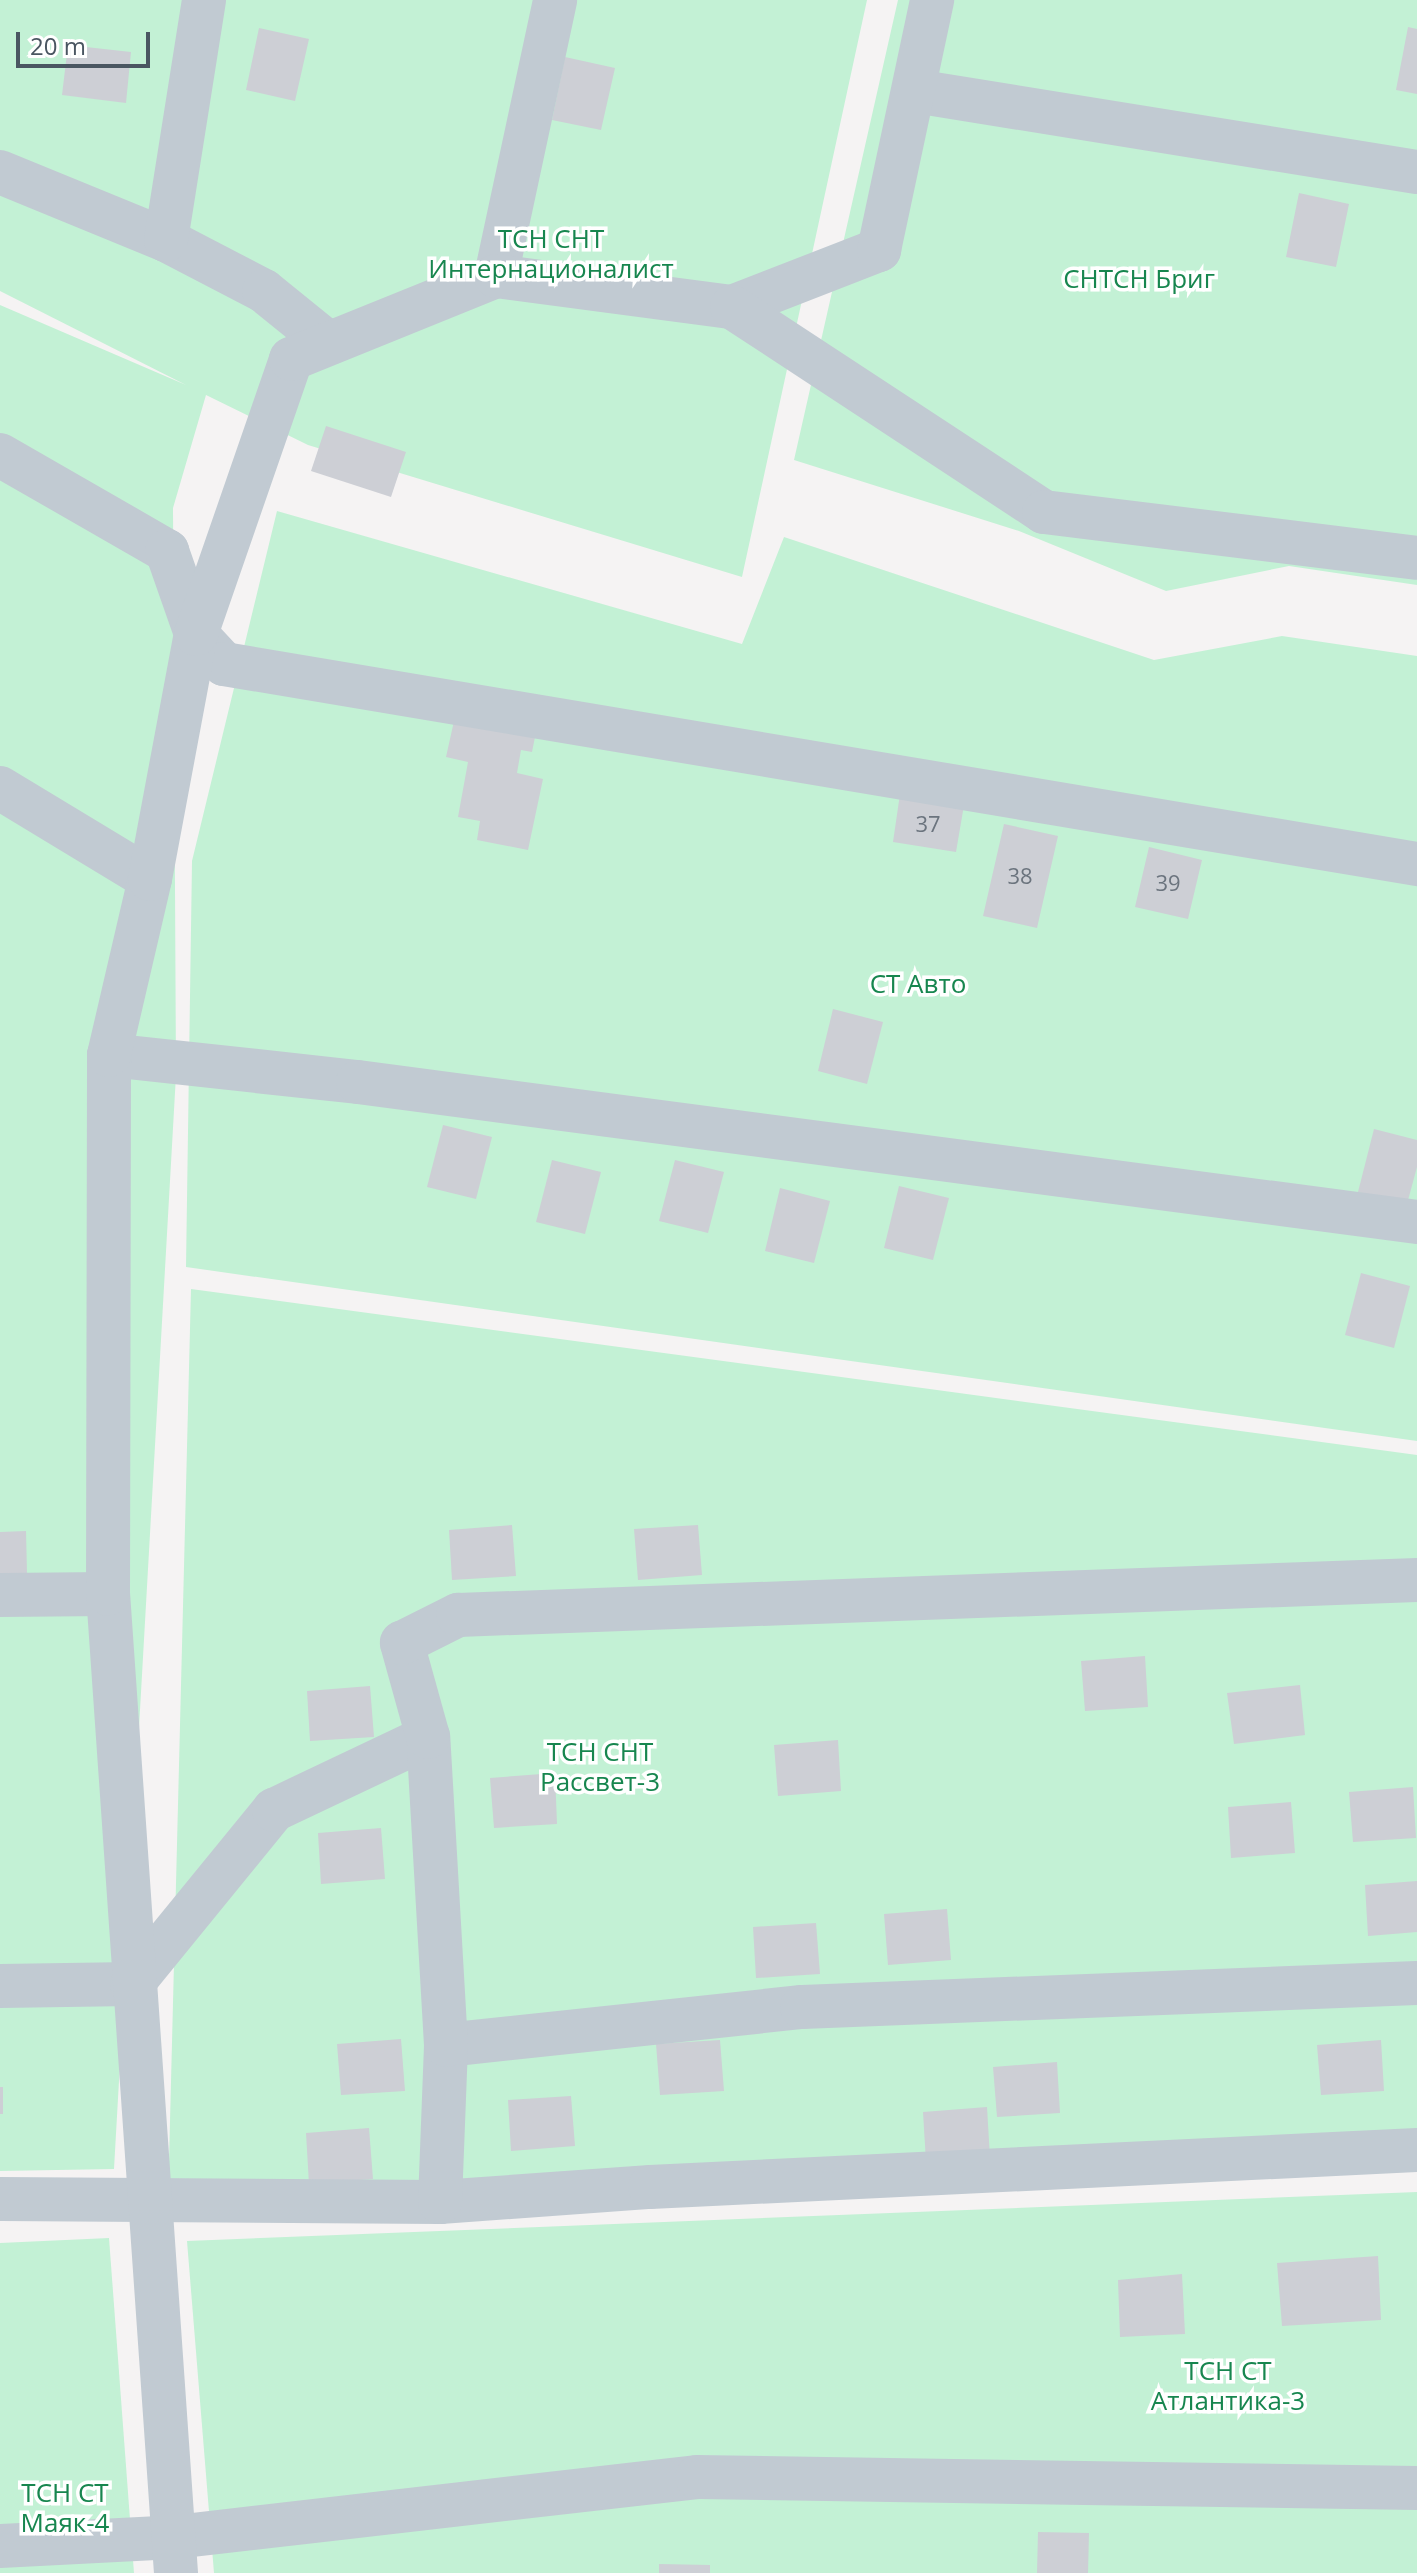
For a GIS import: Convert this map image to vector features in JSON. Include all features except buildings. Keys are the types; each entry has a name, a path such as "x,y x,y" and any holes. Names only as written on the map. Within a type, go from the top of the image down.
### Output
{"street":[{"path":"166,240 204,0"},
{"path":"496,276 555,0"},
{"path":"732,307 879,250 932,0"},
{"path":"915,91 1417,172"},
{"path":"0,172 166,240 264,291 327,342"},
{"path":"176,2555 132,1984 108,1594 109,1055 150,879 196,634 291,359 496,276 732,307 1044,512 1417,558"},
{"path":"0,455 167,551 196,634 224,664 1417,864"},
{"path":"0,788 150,879"},
{"path":"109,1055 358,1082 1417,1222"},
{"path":"440,2202 446,2045 428,1737 402,1643 458,1615 1417,1580"},
{"path":"0,1595 108,1594"},
{"path":"0,1986 132,1984 274,1810 428,1737"},
{"path":"446,2045 802,2007 1417,1983"},
{"path":"0,2199 149,2203 440,2202 1417,2150"},
{"path":"0,2546 176,2555 697,2477 1417,2488"}],"green space":[{"name":"ТСН СНТ Интернационалист","path":"0,0 867,0 742,577 308,445 206,395 173,508 176,1075 114,2169 0,2171 0,305 186,385 0,291"},
{"name":"СНТСН Бриг","path":"898,0 1417,0 1417,585 1289,566 1166,591 1019,531 794,460"},
{"name":"СТ Авто","path":"277,511 742,644 784,537 1154,660 1282,636 1417,656 1417,1441 186,1267 192,861"},
{"name":"ТСН СНТ Рассвет-3","path":"191,1289 1417,1455 1417,2160 168,2201"},
{"name":"ТСН СТ Атлантика-3","path":"1417,2192 1417,2573 214,2573 187,2241"},
{"name":"ТСН СТ Маяк-4","path":"109,2238 134,2573 0,2573 0,2243"}]}
